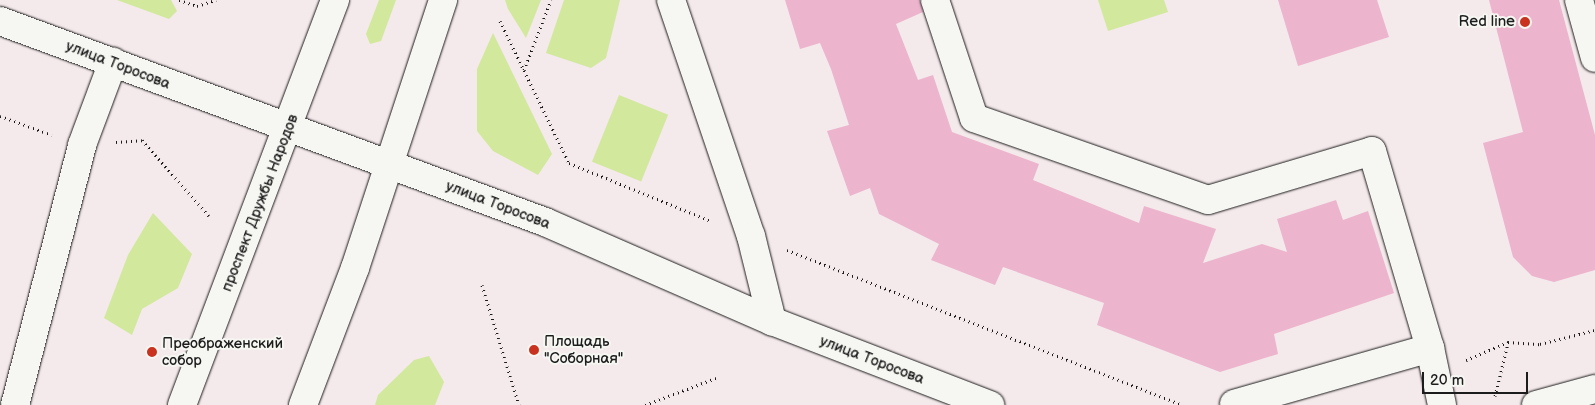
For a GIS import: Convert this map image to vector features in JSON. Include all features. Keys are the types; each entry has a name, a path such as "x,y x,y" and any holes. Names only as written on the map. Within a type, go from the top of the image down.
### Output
{"street":[{"name":"проспект Дружбы Народов","path":"182,405 290,128 336,0"},
{"path":"303,405 390,164 443,0"},
{"path":"671,0 751,236 772,321"},
{"path":"935,0 974,118 1208,200 1372,151 1430,348 1442,405"},
{"path":"1579,0 1595,58"},
{"name":"улица Торосова","path":"0,21 545,222 772,321 990,405"},
{"path":"15,405 82,145 113,62"},
{"path":"1234,404 1430,348"},
{"path":"1536,405 1595,389"}],"path":[{"path":"180,0 197,6 216,0"},
{"path":"524,70 551,0"},
{"path":"500,21 569,164 1182,405"},
{"path":"142,140 209,216"},
{"path":"482,285 519,405"},
{"path":"1435,374 1508,342 1540,344 1595,330"},
{"path":"1495,396 1508,342"},
{"path":"645,405 716,378"}],"green space":[{"path":"117,0 171,0 177,11 169,19"},
{"path":"379,0 396,0 381,41 370,44 366,34"},
{"path":"505,0 541,0 526,38 508,9"},
{"path":"564,0 620,0 606,58 591,68 546,53"},
{"path":"1098,0 1164,0 1168,12 1108,31"},
{"path":"493,33 552,154 538,175 493,151 477,131 477,69"},
{"path":"619,95 668,115 641,182 592,162"},
{"path":"153,213 192,254 178,288 142,309 132,335 104,318 128,255"},
{"path":"429,356 444,382 435,405 375,405 378,395 414,360"}],"building":[{"path":"785,0 920,0 923,12 896,24 918,80 933,75 952,132 1039,164 1033,180 1139,223 1144,206 1216,229 1203,263 1262,244 1287,252 1277,219 1336,200 1343,220 1368,211 1394,293 1274,334 1278,354 1220,372 1097,325 1104,303 1003,267 995,285 931,260 939,244 879,214 870,188 850,196 827,131 849,125 831,69 820,43 800,49"},
{"path":"1278,0 1377,0 1389,37 1298,66"},
{"path":"1489,0 1559,0 1595,135 1595,270 1554,282 1532,276 1513,257 1483,143 1523,132"}],"place":[{"name":"Red line","path":"1525,22"},
{"name":"Площадь \"Соборная\"","path":"534,350"},
{"name":"Преображенский собор","path":"152,352"}]}
